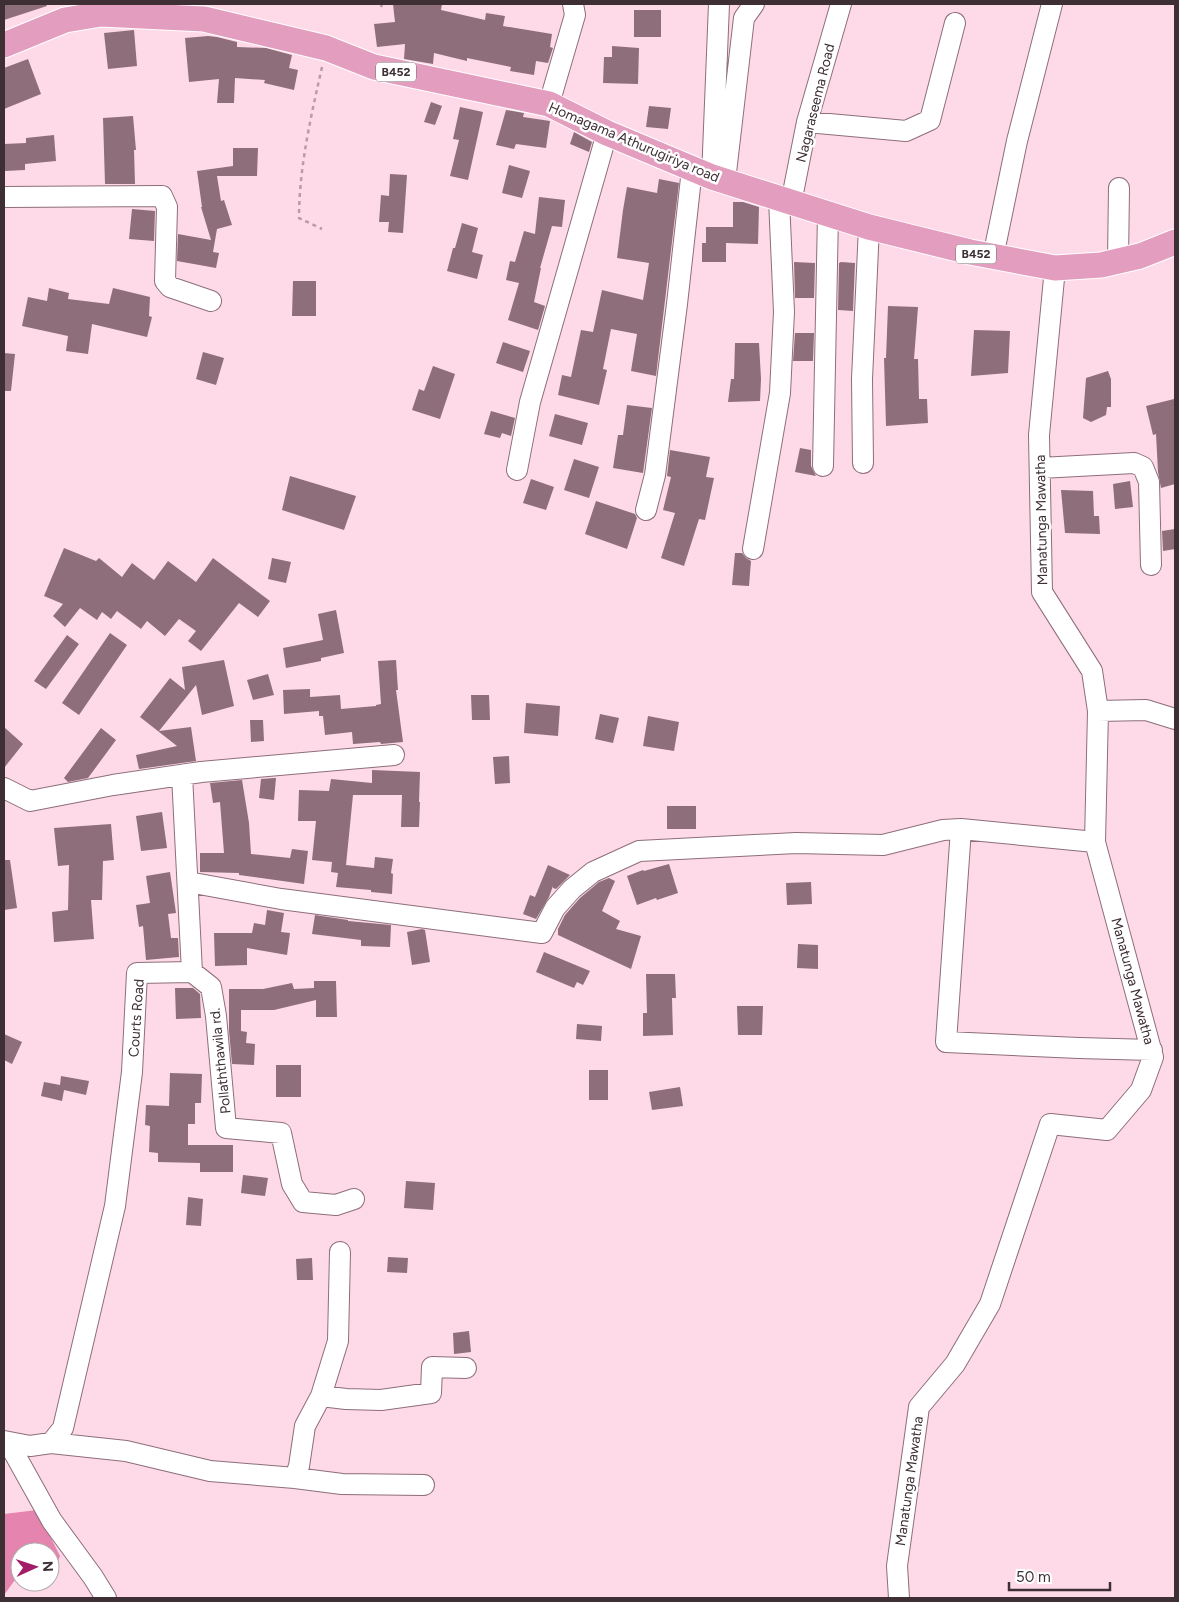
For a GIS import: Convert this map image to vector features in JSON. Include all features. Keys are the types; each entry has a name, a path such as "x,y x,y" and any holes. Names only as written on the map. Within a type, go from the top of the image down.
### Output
{"main road":[{"name":"Homagama Athurugiriya road","path":"4,45 65,20 101,14 204,19 326,48 374,67 550,104 607,133 710,175 785,201 870,227 993,257 1055,268 1101,265 1140,256 1175,242"}],"street":[{"path":"550,104 575,15 573,4"},
{"path":"710,175 719,36 719,4"},
{"path":"646,510 655,476 677,304 710,175 744,18 754,4"},
{"name":"Nagaraseema Road","path":"753,549 780,393 784,312 785,201 841,4"},
{"path":"993,257 1017,141 1052,4"},
{"path":"807,122 906,131 930,120 955,22"},
{"path":"517,470 530,402 607,133"},
{"path":"1118,261 1119,188"},
{"path":"4,197 162,196 167,207 165,281 170,287 211,301"},
{"path":"823,466 828,214"},
{"path":"863,463 862,379 870,227"},
{"name":"Manatunga Mawatha","path":"899,1598 897,1566 919,1407 955,1364 990,1304 1050,1124 1107,1130 1141,1090 1154,1057 1096,842 1098,711 1092,671 1042,592 1040,435 1055,268"},
{"path":"1040,468 1134,463 1143,467 1149,482 1151,565"},
{"path":"1098,711 1146,710 1175,719"},
{"path":"4,788 30,801 113,785 182,775 394,755"},
{"path":"182,775 192,972"},
{"path":"961,829 946,1042 1152,1050"},
{"path":"188,882 281,898 542,933 555,908 572,889 593,872 638,851 796,843 883,845 943,830 961,829 1096,842"},
{"name":"Pollaththawila rd.","path":"192,972 211,987 216,1016 226,1128 281,1133 292,1184 303,1202 336,1206 354,1199"},
{"name":"Courts Road","path":"51,1443 62,1428 115,1206 132,1072 137,973 192,972"},
{"path":"295,1478 299,1466 305,1426 321,1396 338,1341 340,1252"},
{"path":"321,1396 381,1400 431,1392 432,1367 466,1368"},
{"path":"6,1441 30,1446 51,1443 126,1451 210,1471 342,1484 424,1485"},
{"path":"6,1441 52,1521 106,1598"}],"path":[{"path":"322,229 299,218 299,192 313,107 326,48"}],"shaded area":[{"path":"37,1510 53,1542 10,1542 10,1587 4,1595 4,1514"}],"building":[{"path":"4,4 46,4 47,6 4,20"},
{"path":"393,4 442,4 441,10 485,20 486,13 505,16 503,26 552,34 550,47 553,48 548,63 536,61 534,75 510,71 511,67 467,58 467,61 434,53 433,64 404,59 405,44 377,47 374,24 395,22"},
{"path":"634,10 661,10 661,37 634,37"},
{"path":"134,30 137,66 108,69 104,33"},
{"path":"208,36 237,42 237,47 266,48 292,55 289,68 298,70 294,90 264,83 265,80 235,78 234,103 217,103 219,79 189,82 185,38"},
{"path":"612,46 639,48 638,84 603,83 604,57 612,57"},
{"path":"28,59 41,94 4,109 4,68"},
{"path":"431,102 442,106 435,125 424,122"},
{"path":"649,106 671,108 668,129 646,127"},
{"path":"460,107 483,112 468,180 450,176 459,140 453,139"},
{"path":"506,110 524,113 523,117 550,121 546,148 516,144 514,149 496,145"},
{"path":"133,116 136,150 134,150 135,184 105,184 103,118"},
{"path":"574,132 592,142 589,152 570,144"},
{"path":"54,135 56,161 25,164 25,170 5,171 4,144 26,143 26,138"},
{"path":"233,148 258,148 257,176 217,176 221,201 224,200 232,225 217,229 213,252 219,253 216,268 177,261 178,234 211,240 201,207 197,171 233,166"},
{"path":"509,165 530,171 522,198 502,193"},
{"path":"390,174 407,175 403,233 388,232 389,222 379,222 381,195 389,196"},
{"path":"659,179 679,183 656,376 631,371 637,334 611,329 603,369 607,370 599,405 558,395 562,375 571,377 581,330 593,332 602,290 643,300 649,263 617,258 623,210 627,187 657,193"},
{"path":"539,197 565,200 562,227 552,226 540,268 534,302 545,306 538,330 508,320 519,283 506,280 510,261 515,262 524,231 535,234"},
{"path":"733,202 743,202 759,207 758,244 726,243 726,262 702,262 702,243 706,243 706,227 733,227"},
{"path":"132,209 155,211 154,241 129,239"},
{"path":"462,223 478,228 472,252 483,255 477,279 447,271"},
{"path":"794,262 815,263 814,298 795,298"},
{"path":"839,263 855,263 853,311 838,310"},
{"path":"293,281 316,281 316,316 292,316"},
{"path":"49,288 69,293 68,299 109,304 113,288 150,297 149,316 152,317 147,337 92,324 88,354 66,351 68,336 22,326 28,297 47,301"},
{"path":"888,306 918,307 914,359 918,359 919,399 927,399 928,423 886,426 884,358 886,358"},
{"path":"974,330 1010,331 1008,373 971,376"},
{"path":"795,333 814,333 813,361 793,361"},
{"path":"503,342 530,351 523,372 496,363"},
{"path":"735,343 759,343 760,401 728,402 731,379 734,379"},
{"path":"203,352 224,358 216,385 196,379"},
{"path":"4,353 15,354 11,391 4,391"},
{"path":"433,366 455,374 440,419 412,410 419,389 424,391"},
{"path":"1108,371 1111,379 1111,407 1107,407 1106,415 1091,422 1083,418 1086,378"},
{"path":"1174,399 1175,484 1161,488 1158,472 1156,434 1153,435 1146,406"},
{"path":"627,405 652,408 643,473 613,468 618,435 623,435"},
{"path":"491,411 515,418 511,436 502,433 500,438 484,434"},
{"path":"555,414 588,423 582,445 549,436"},
{"path":"800,448 811,450 811,466 816,476 795,472"},
{"path":"670,450 710,457 706,477 714,478 705,520 699,519 684,566 661,558 675,513 663,510 671,477 667,476"},
{"path":"574,459 599,467 589,498 564,490"},
{"path":"290,476 356,496 344,530 282,510"},
{"path":"531,479 554,487 546,510 523,503"},
{"path":"1130,481 1133,507 1115,509 1113,484"},
{"path":"1061,490 1093,491 1094,516 1099,516 1100,534 1065,533"},
{"path":"596,501 635,514 637,518 627,549 585,534"},
{"path":"1175,529 1175,549 1163,551 1162,531"},
{"path":"64,548 96,561 99,558 122,577 132,563 154,580 168,561 196,582 213,558 270,601 258,617 239,603 201,651 188,641 196,631 179,619 165,636 147,621 141,629 117,611 111,619 102,612 97,620 80,608 65,627 53,616 63,604 44,596"},
{"path":"735,553 742,553 751,561 749,586 732,585"},
{"path":"272,558 291,562 286,583 268,579"},
{"path":"336,610 344,653 321,658 321,661 286,668 283,648 323,640 318,614"},
{"path":"110,633 127,645 79,715 62,703"},
{"path":"67,635 79,644 46,689 34,681"},
{"path":"224,660 234,706 202,715 196,685 159,731 191,727 196,761 139,769 136,755 177,746 140,717 170,678 185,690 182,667"},
{"path":"396,660 398,690 396,690 403,742 353,744 352,732 325,735 323,716 319,716 319,711 284,714 283,690 310,689 310,697 340,695 341,709 381,704 378,661"},
{"path":"268,674 274,695 253,700 247,680"},
{"path":"471,695 489,695 490,720 472,720"},
{"path":"526,703 560,706 558,736 524,733"},
{"path":"600,714 619,718 613,743 595,739"},
{"path":"648,716 679,722 674,751 643,746"},
{"path":"250,720 263,720 264,741 251,742"},
{"path":"4,727 23,744 4,768"},
{"path":"101,728 116,740 88,778 68,782 64,778"},
{"path":"509,756 510,783 495,784 493,757"},
{"path":"372,770 420,772 419,827 401,827 402,795 353,795 346,865 374,868 375,857 393,859 391,873 393,874 392,894 336,887 338,873 331,872 332,862 312,860 316,821 298,821 299,790 329,791 331,779 372,783"},
{"path":"276,778 274,800 259,798 261,779"},
{"path":"242,780 249,823 251,854 290,858 292,849 308,851 304,884 239,875 239,873 200,872 200,853 224,853 220,802 213,803 210,783"},
{"path":"667,806 696,806 696,829 667,829"},
{"path":"162,812 167,848 141,851 136,816"},
{"path":"111,824 114,860 103,861 102,900 91,900 94,939 54,942 52,912 68,910 69,865 58,866 54,828"},
{"path":"4,860 10,860 17,908 4,910"},
{"path":"669,864 678,893 637,905 627,876"},
{"path":"548,865 570,875 556,889 553,886 536,919 523,914 530,895 535,897"},
{"path":"170,872 176,913 168,914 171,938 178,938 179,957 146,960 143,926 139,927 136,905 150,903 146,876"},
{"path":"609,878 615,881 602,911 620,921 616,929 641,936 631,969 558,935 558,929 565,915 580,898 599,882"},
{"path":"811,882 812,904 787,905 786,883"},
{"path":"267,910 284,913 281,932 290,933 287,955 247,948 247,965 215,966 214,933 252,933 254,923 265,925"},
{"path":"315,915 348,921 391,925 390,947 361,946 361,940 312,934"},
{"path":"425,930 430,962 412,965 407,932"},
{"path":"798,944 818,945 818,969 797,968"},
{"path":"544,952 590,971 583,985 577,982 574,988 536,972"},
{"path":"646,974 675,974 676,998 672,998 673,1035 643,1036 643,1013 647,1013"},
{"path":"314,981 336,981 337,1017 316,1017 316,1000 274,1010 241,1010 241,1031 247,1032 246,1043 255,1044 254,1065 232,1064 229,1031 229,989 263,989 292,983 294,989 314,988"},
{"path":"175,988 193,988 200,994 201,1018 176,1019"},
{"path":"737,1006 763,1006 762,1035 738,1035"},
{"path":"577,1024 602,1026 601,1041 576,1039"},
{"path":"4,1034 22,1042 12,1064 4,1060"},
{"path":"276,1065 301,1065 301,1097 276,1097"},
{"path":"589,1070 608,1070 608,1100 589,1100"},
{"path":"170,1073 202,1074 201,1103 195,1103 195,1124 188,1124 188,1145 233,1145 233,1172 200,1172 200,1163 158,1162 158,1153 149,1152 150,1126 145,1125 146,1105 169,1106"},
{"path":"61,1076 89,1081 86,1095 64,1090 62,1101 41,1096 44,1082 60,1085"},
{"path":"680,1087 683,1106 652,1110 649,1092"},
{"path":"243,1175 268,1178 265,1196 241,1193"},
{"path":"406,1181 435,1183 433,1210 404,1208"},
{"path":"188,1197 203,1199 201,1226 186,1225"},
{"path":"388,1257 408,1258 407,1273 387,1272"},
{"path":"312,1258 313,1280 297,1280 296,1259"},
{"path":"469,1331 471,1352 454,1354 453,1333"}]}
